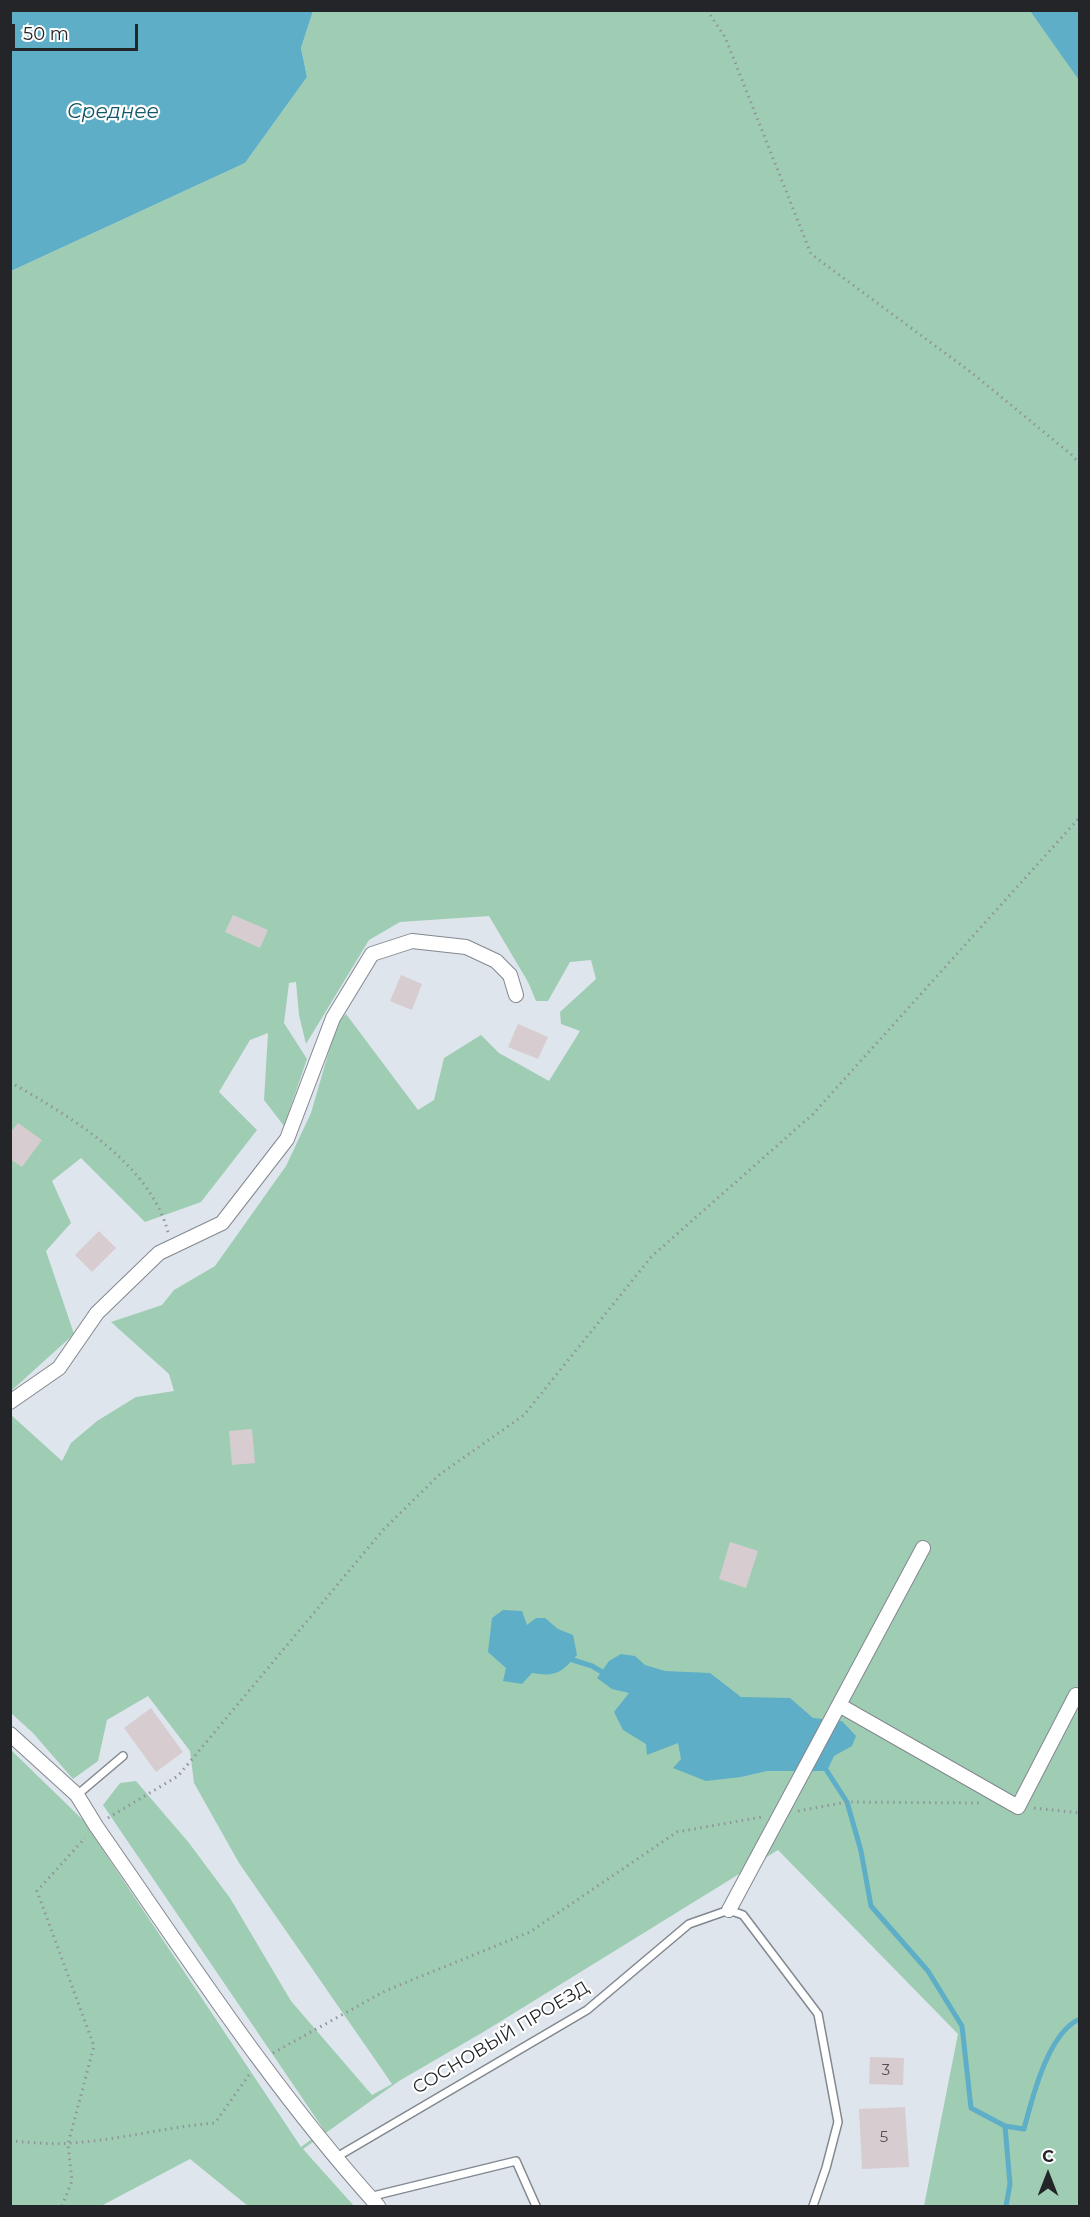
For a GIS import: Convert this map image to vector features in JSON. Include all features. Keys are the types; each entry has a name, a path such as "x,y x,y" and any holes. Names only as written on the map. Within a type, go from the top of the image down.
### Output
{"street":[{"path":"10,1402 59,1368 97,1312 159,1253 222,1223 287,1139 333,1018 372,954 412,941 466,947 496,961 510,975 516,995"},
{"path":"729,1910 923,1548"},
{"path":"839,1705 1018,1807 1076,1695"},
{"path":"10,1734 77,1795 96,1826 260,2060 334,2158 373,2202"}],"lane":[{"path":"77,1795 123,1756"},
{"path":"729,1910 743,1916 818,2014 838,2122 813,2206"},
{"name":"СОСНОВЫЙ ПРОЕЗД","path":"334,2158 587,2010 689,1924 729,1910"},
{"path":"373,2202 516,2161 536,2206"}],"path":[{"path":"707,10 725,37 811,254 972,373 1073,456 1080,465"},
{"path":"62,2206 72,2181 68,2144 94,2046 37,1891 96,1826 178,1776 383,1530 439,1475 524,1415 652,1256 813,1114 1080,817"},
{"path":"10,1082 70,1116 132,1168 163,1215 172,1247"},
{"path":"10,2141 68,2144 214,2123 260,2060 385,1991 530,1932 677,1832 847,1802 986,1803"},
{"path":"1018,1807 1080,1813"}],"green space":[{"path":"313,11 1030,11 1080,80 1079,2206 924,2206 958,2034 778,1850 485,2031 399,2081 303,2149 354,2206 248,2206 190,2159 101,2206 11,2206 11,1750 83,1820 301,2147 324,2130 103,1805 120,1783 136,1781 189,1843 230,1898 291,2001 372,2095 392,2084 239,1863 194,1783 190,1751 148,1696 107,1720 98,1761 73,1779 33,1733 11,1713 10,1414 62,1461 71,1443 97,1421 136,1397 174,1391 169,1374 111,1322 162,1305 174,1290 215,1266 286,1166 311,1113 337,1023 346,1014 418,1110 434,1100 444,1058 481,1035 499,1053 549,1081 580,1031 561,1024 560,1012 596,979 591,960 570,962 548,1001 536,1001 528,982 489,916 400,922 369,940 306,1044 299,1015 296,982 289,983 284,1023 307,1059 284,1126 264,1100 268,1033 250,1040 219,1092 257,1130 201,1202 145,1222 81,1158 52,1181 71,1223 46,1251 74,1334 11,1391 11,271 245,163 307,77 301,48"}],"water":[{"name":"Среднее","path":"10,11 313,11 301,48 307,77 245,163 11,271"},
{"path":"1030,11 1079,11 1079,80"},
{"path":"503,1610 522,1611 527,1625 536,1618 545,1618 558,1629 573,1635 577,1655 562,1670 553,1674 532,1673 522,1684 503,1681 506,1668 488,1652 492,1618"},
{"path":"621,1654 635,1656 645,1665 665,1671 710,1673 741,1697 790,1698 813,1718 842,1721 856,1736 852,1746 834,1756 827,1771 767,1771 706,1781 673,1768 681,1759 678,1743 647,1755 646,1744 623,1730 614,1712 629,1693 612,1689 597,1678 609,1661"}],"building":[{"path":"233,915 268,930 260,948 225,932"},
{"path":"401,975 422,984 412,1010 390,1001"},
{"path":"518,1024 548,1037 538,1059 508,1047"},
{"path":"18,1123 42,1140 22,1167 10,1159 10,1133"},
{"path":"99,1231 116,1248 92,1272 75,1255"},
{"path":"252,1429 255,1463 232,1465 229,1431"},
{"path":"730,1542 758,1551 746,1588 719,1579"},
{"path":"151,1708 183,1752 156,1772 124,1728"},
{"path":"870,2057 904,2058 903,2085 869,2084"},
{"path":"905,2107 909,2167 862,2169 859,2109"}],"waterway":[{"path":"573,1660 602,1672"},
{"path":"827,1771 847,1802 861,1851 871,1906 928,1971 962,2026 971,2108 1005,2126"},
{"path":"1006,2206 1010,2184 1005,2126 1024,2129 1037,2084 1050,2052 1059,2037 1069,2026 1080,2019"}]}
